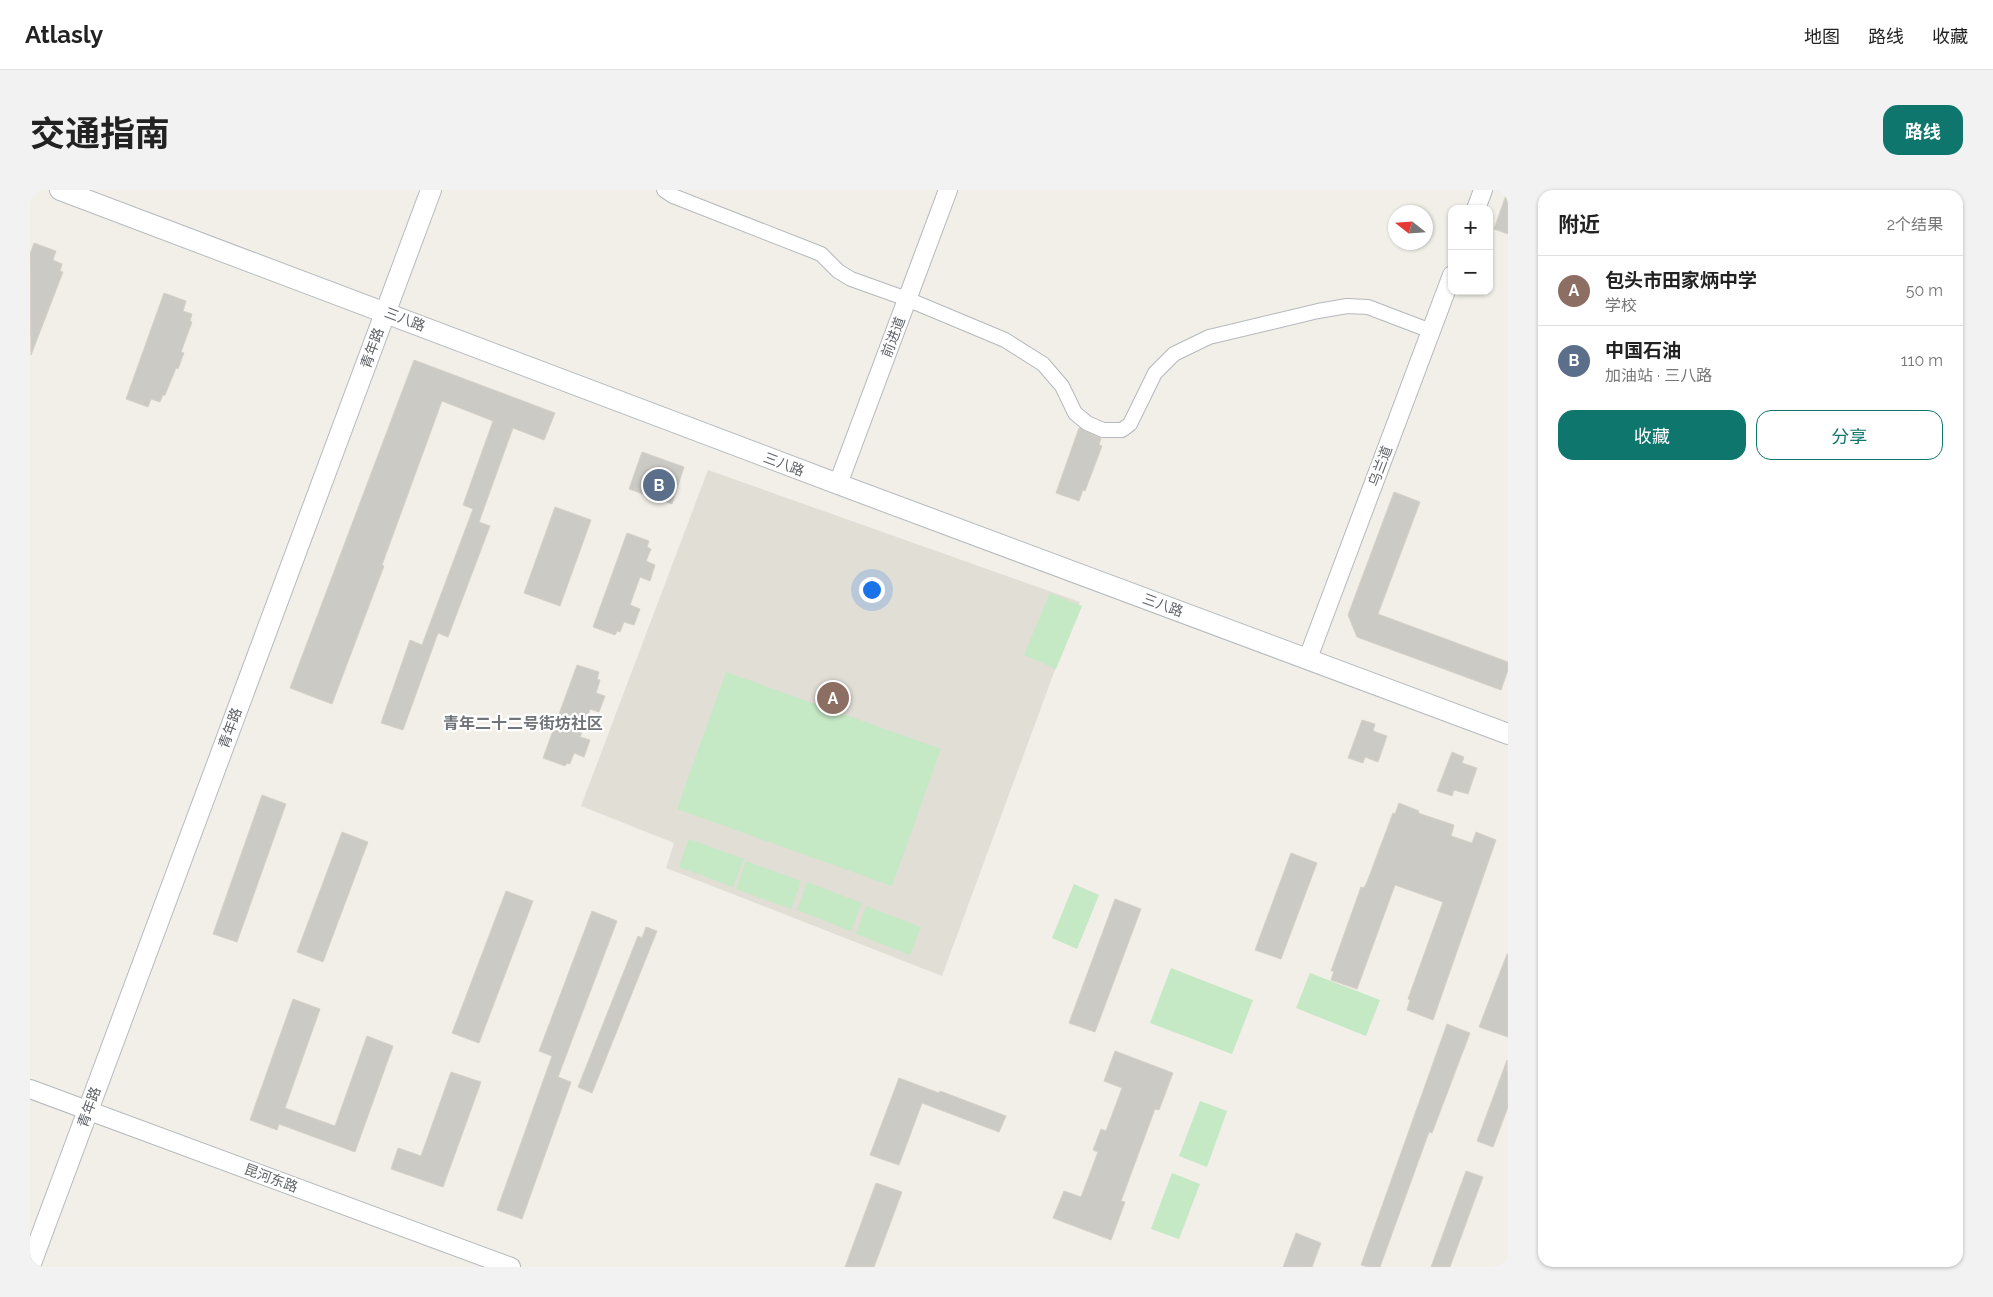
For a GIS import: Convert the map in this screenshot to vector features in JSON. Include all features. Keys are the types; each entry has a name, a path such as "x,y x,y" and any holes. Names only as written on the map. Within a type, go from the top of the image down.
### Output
{"main road":[{"name":"三八路","path":"60,190 385,311 838,484 1508,734"},
{"name":"青年路","path":"30,1266 385,311 432,190"}],"street":[{"path":"664,190 673,196 821,254 838,271 851,279 908,299 1005,340 1043,364 1062,386 1074,413 1086,423 1103,430 1122,430 1130,424 1155,373 1174,354 1209,337 1347,306 1368,306 1431,330"},
{"name":"前进道","path":"838,484 948,190"},
{"path":"1478,205 1484,190"},
{"name":"乌兰道","path":"1308,658 1448,285"},
{"name":"昆河东路","path":"30,1089 511,1267"}],"shaded area":[{"path":"708,470 1080,602 942,976 666,868 674,843 581,806"}],"green space":[{"path":"1050,593 1082,606 1056,669 1024,655"},
{"path":"726,672 941,749 892,886 677,809"},
{"path":"689,839 744,859 733,887 679,867"},
{"path":"746,861 801,881 791,909 736,889"},
{"path":"807,882 862,903 851,931 797,910"},
{"path":"1074,884 1099,895 1077,949 1052,938"},
{"path":"866,906 921,927 910,955 856,934"},
{"path":"1171,968 1253,1000 1232,1054 1150,1023"},
{"path":"1310,973 1380,1000 1366,1036 1296,1008"},
{"path":"1200,1101 1227,1111 1207,1167 1179,1156"},
{"path":"1172,1173 1200,1184 1179,1239 1151,1229"}],"building":[{"path":"1506,195 1508,195 1508,234 1494,229"},
{"path":"34,243 56,251 53,260 62,264 60,271 63,272 31,355 30,254"},
{"path":"164,293 186,301 183,311 192,314 190,321 192,322 181,352 184,353 165,395 163,395 160,402 151,399 148,407 126,399"},
{"path":"414,360 555,413 544,440 513,428 479,522 490,526 448,637 438,633 403,730 381,723 410,640 422,645 473,509 463,505 493,421 442,401 382,565 384,566 332,704 290,688"},
{"path":"1079,428 1101,438 1099,445 1102,446 1085,491 1083,490 1079,501 1056,493"},
{"path":"642,452 684,467 672,504 629,489"},
{"path":"1394,492 1420,502 1378,614 1508,662 1508,670 1501,690 1357,637 1348,615"},
{"path":"555,507 591,520 560,606 524,593"},
{"path":"627,533 649,541 647,547 651,549 646,561 655,565 650,581 640,577 630,605 640,609 634,625 624,622 620,632 617,631 615,635 593,627"},
{"path":"577,665 599,672 597,679 600,680 596,693 605,696 599,712 590,709 580,737 590,740 584,757 574,753 570,764 567,763 565,766 543,758"},
{"path":"1362,720 1375,724 1373,731 1387,736 1378,762 1365,757 1363,763 1348,758"},
{"path":"1452,752 1464,757 1462,763 1477,768 1468,794 1454,790 1452,796 1437,791"},
{"path":"262,795 286,804 237,942 213,934"},
{"path":"1399,803 1419,811 1418,813 1454,825 1451,836 1472,843 1476,832 1496,840 1433,1020 1407,1010 1410,1000 1408,999 1443,902 1395,885 1357,989 1331,980 1334,971 1331,971 1361,887 1364,888 1367,882 1393,813 1395,814"},
{"path":"342,832 368,842 323,962 297,952"},
{"path":"1291,853 1317,863 1281,959 1255,950"},
{"path":"506,891 533,901 479,1043 452,1033"},
{"path":"1115,899 1141,909 1095,1032 1069,1023"},
{"path":"592,911 617,921 558,1077 571,1082 522,1219 497,1210 552,1056 539,1051"},
{"path":"646,927 657,931 592,1093 578,1087 638,936 642,938"},
{"path":"1508,954 1508,1037 1479,1027"},
{"path":"293,999 320,1009 285,1108 335,1126 367,1036 393,1046 355,1152 279,1124 277,1130 250,1120"},
{"path":"1447,1024 1470,1033 1432,1133 1429,1132 1380,1267 1361,1265"},
{"path":"1115,1051 1173,1073 1159,1110 1155,1109 1121,1201 1125,1202 1111,1240 1053,1218 1064,1191 1081,1197 1098,1152 1093,1150 1101,1129 1106,1131 1122,1088 1104,1081"},
{"path":"1507,1060 1508,1107 1493,1147 1477,1141"},
{"path":"451,1072 481,1082 443,1187 391,1169 398,1148 421,1156"},
{"path":"899,1078 1006,1116 999,1132 922,1103 899,1165 870,1155"},
{"path":"1466,1171 1483,1177 1450,1267 1431,1267"},
{"path":"876,1183 902,1192 874,1267 845,1267"},
{"path":"1296,1233 1321,1243 1312,1267 1283,1267"}],"place":[{"name":"中国石油","path":"659,485"},
{"name":"包头市田家炳中学","path":"833,698"}],"district":[{"name":"青年二十二号街坊社区","path":"523,723"}]}
